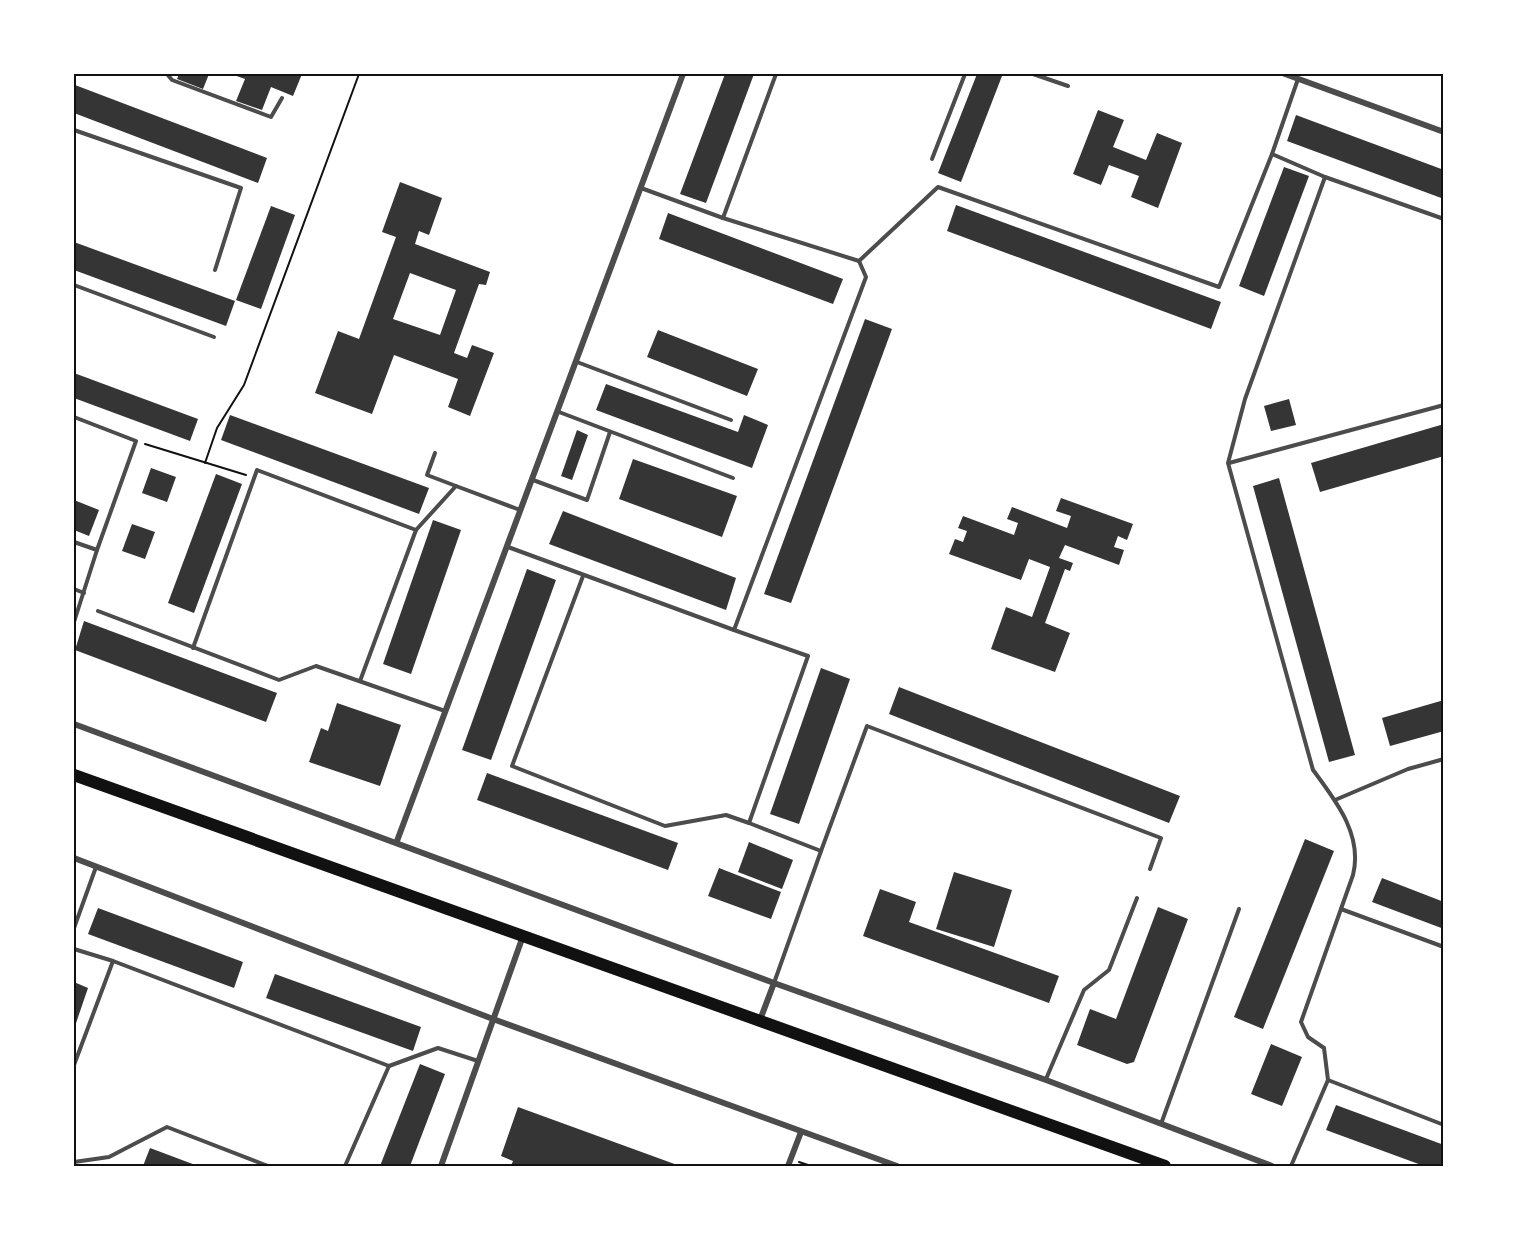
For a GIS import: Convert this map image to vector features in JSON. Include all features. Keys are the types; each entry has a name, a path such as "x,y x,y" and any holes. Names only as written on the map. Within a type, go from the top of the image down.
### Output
{"main road":[{"path":"74,775 1165,1167"}],"street":[{"path":"397,841 559,412 683,74"},
{"path":"1285,74 1443,132"},
{"path":"74,724 397,841 774,983 1046,1080 1272,1167"},
{"path":"74,858 493,1019 897,1167"},
{"path":"441,1167 523,936"},
{"path":"760,1020 774,983"},
{"path":"788,1167 801,1132"}],"lane":[{"path":"167,74 172,80 271,117 282,98"},
{"path":"723,218 777,74"},
{"path":"932,159 964,74"},
{"path":"1033,74 1068,86"},
{"path":"859,261 938,187 1218,287 1272,154 1298,78"},
{"path":"74,130 241,188 215,270"},
{"path":"1272,154 1325,177 1443,219"},
{"path":"1291,1167 1328,1080 1324,1048 1308,1037 1301,1022 1355,868 1356,844 1335,800 1313,770 1228,463 1245,399 1325,177"},
{"path":"640,188 723,218 859,261 866,277 734,630"},
{"path":"74,285 214,337"},
{"path":"577,362 731,420"},
{"path":"1228,463 1443,405"},
{"path":"559,412 733,478"},
{"path":"74,417 136,441 74,622"},
{"path":"533,480 587,500 610,432"},
{"path":"435,453 427,475 522,510"},
{"path":"193,648 257,470 416,530"},
{"path":"360,681 416,530 456,486"},
{"path":"74,542 97,550"},
{"path":"508,547 808,656 749,823"},
{"path":"584,576 513,766 665,826 726,815 821,851"},
{"path":"74,589 84,593"},
{"path":"98,611 279,680 316,666 446,711"},
{"path":"774,983 867,726 1161,838 1150,869"},
{"path":"1335,800 1408,769 1443,759"},
{"path":"74,928 96,867"},
{"path":"1046,1080 1084,990 1109,970 1137,898"},
{"path":"1161,1124 1239,909"},
{"path":"1341,909 1443,947"},
{"path":"74,949 113,961 389,1066 438,1048 478,1061"},
{"path":"74,1065 113,961"},
{"path":"345,1167 389,1066"},
{"path":"1328,1080 1443,1125"},
{"path":"74,1162 109,1156 167,1127 268,1167"}],"path":[{"path":"205,462 217,428 244,385 360,74"},
{"path":"136,441 254,478"}],"building":[{"path":"179,74 209,74 203,89 177,79"},
{"path":"231,74 302,74 293,96 271,87 262,110 236,101 245,79"},
{"path":"725,74 754,74 706,203 680,194"},
{"path":"977,74 1002,76 961,182 938,173"},
{"path":"75,85 267,158 258,183 74,113"},
{"path":"1098,110 1124,120 1113,147 1146,160 1157,133 1182,143 1158,208 1131,197 1139,176 1109,165 1101,185 1073,174"},
{"path":"1296,115 1444,170 1444,199 1287,141"},
{"path":"1284,167 1309,176 1264,296 1239,286"},
{"path":"400,182 442,198 429,235 419,231 415,244 490,272 486,285 479,284 454,353 467,358 472,345 494,353 470,416 448,407 458,379 394,355 372,414 315,393 338,331 359,339 396,237 382,232","holes":["410,273 456,290 440,335 393,319"]},
{"path":"956,205 1221,302 1211,329 947,231"},
{"path":"271,206 295,215 261,309 236,300"},
{"path":"668,213 843,279 833,304 659,239"},
{"path":"74,242 235,301 226,326 74,270"},
{"path":"865,319 892,329 791,603 764,594"},
{"path":"658,330 758,369 747,396 647,357"},
{"path":"74,373 198,419 190,441 74,398"},
{"path":"606,384 738,432 744,415 768,425 752,468 596,410"},
{"path":"1289,399 1296,425 1271,431 1264,406"},
{"path":"230,415 429,488 419,514 221,440"},
{"path":"1444,424 1444,456 1320,492 1311,463"},
{"path":"577,430 588,435 572,480 561,476"},
{"path":"633,459 737,496 722,537 619,499"},
{"path":"151,468 176,477 167,502 142,493"},
{"path":"216,474 242,484 194,613 168,603"},
{"path":"1279,478 1355,755 1329,762 1253,486"},
{"path":"1061,498 1133,524 1127,540 1118,536 1114,547 1124,550 1119,565 1065,545 1059,558 1073,563 1070,571 1065,569 1045,623 1070,633 1055,672 991,649 1006,607 1032,617 1050,567 1029,559 1021,580 949,554 955,539 963,542 967,531 958,528 963,516 1014,535 1018,523 1007,519 1012,507 1067,528 1071,516 1056,511"},
{"path":"74,500 99,510 89,536 74,530"},
{"path":"563,511 736,578 726,610 549,544"},
{"path":"433,520 461,530 411,674 383,664"},
{"path":"132,524 155,532 145,559 122,551"},
{"path":"527,569 556,580 491,760 462,750"},
{"path":"84,621 277,693 266,722 75,650"},
{"path":"821,668 850,679 799,824 770,814"},
{"path":"899,687 1180,796 1169,823 889,714"},
{"path":"1444,700 1444,731 1390,746 1382,718"},
{"path":"337,703 401,725 380,786 309,762 321,728 328,731"},
{"path":"487,773 678,843 668,870 477,800"},
{"path":"1305,839 1334,851 1263,1029 1234,1017"},
{"path":"749,842 793,860 782,889 738,872"},
{"path":"719,868 781,892 771,919 708,896"},
{"path":"954,872 1012,890 994,947 936,929"},
{"path":"1382,878 1444,902 1444,929 1372,902"},
{"path":"880,889 916,902 909,922 1059,976 1049,1003 863,936"},
{"path":"1158,907 1188,919 1134,1062 1127,1064 1077,1045 1090,1009 1116,1019"},
{"path":"98,908 243,962 234,988 88,934"},
{"path":"275,974 421,1027 413,1051 266,998"},
{"path":"74,982 88,988 74,1029"},
{"path":"1271,1044 1302,1057 1282,1106 1251,1094"},
{"path":"420,1064 445,1074 410,1166 380,1166"},
{"path":"1336,1105 1444,1145 1444,1166 1424,1166 1326,1130"},
{"path":"518,1107 680,1166 511,1166 513,1161 501,1156"},
{"path":"150,1148 198,1166 143,1166"}]}
